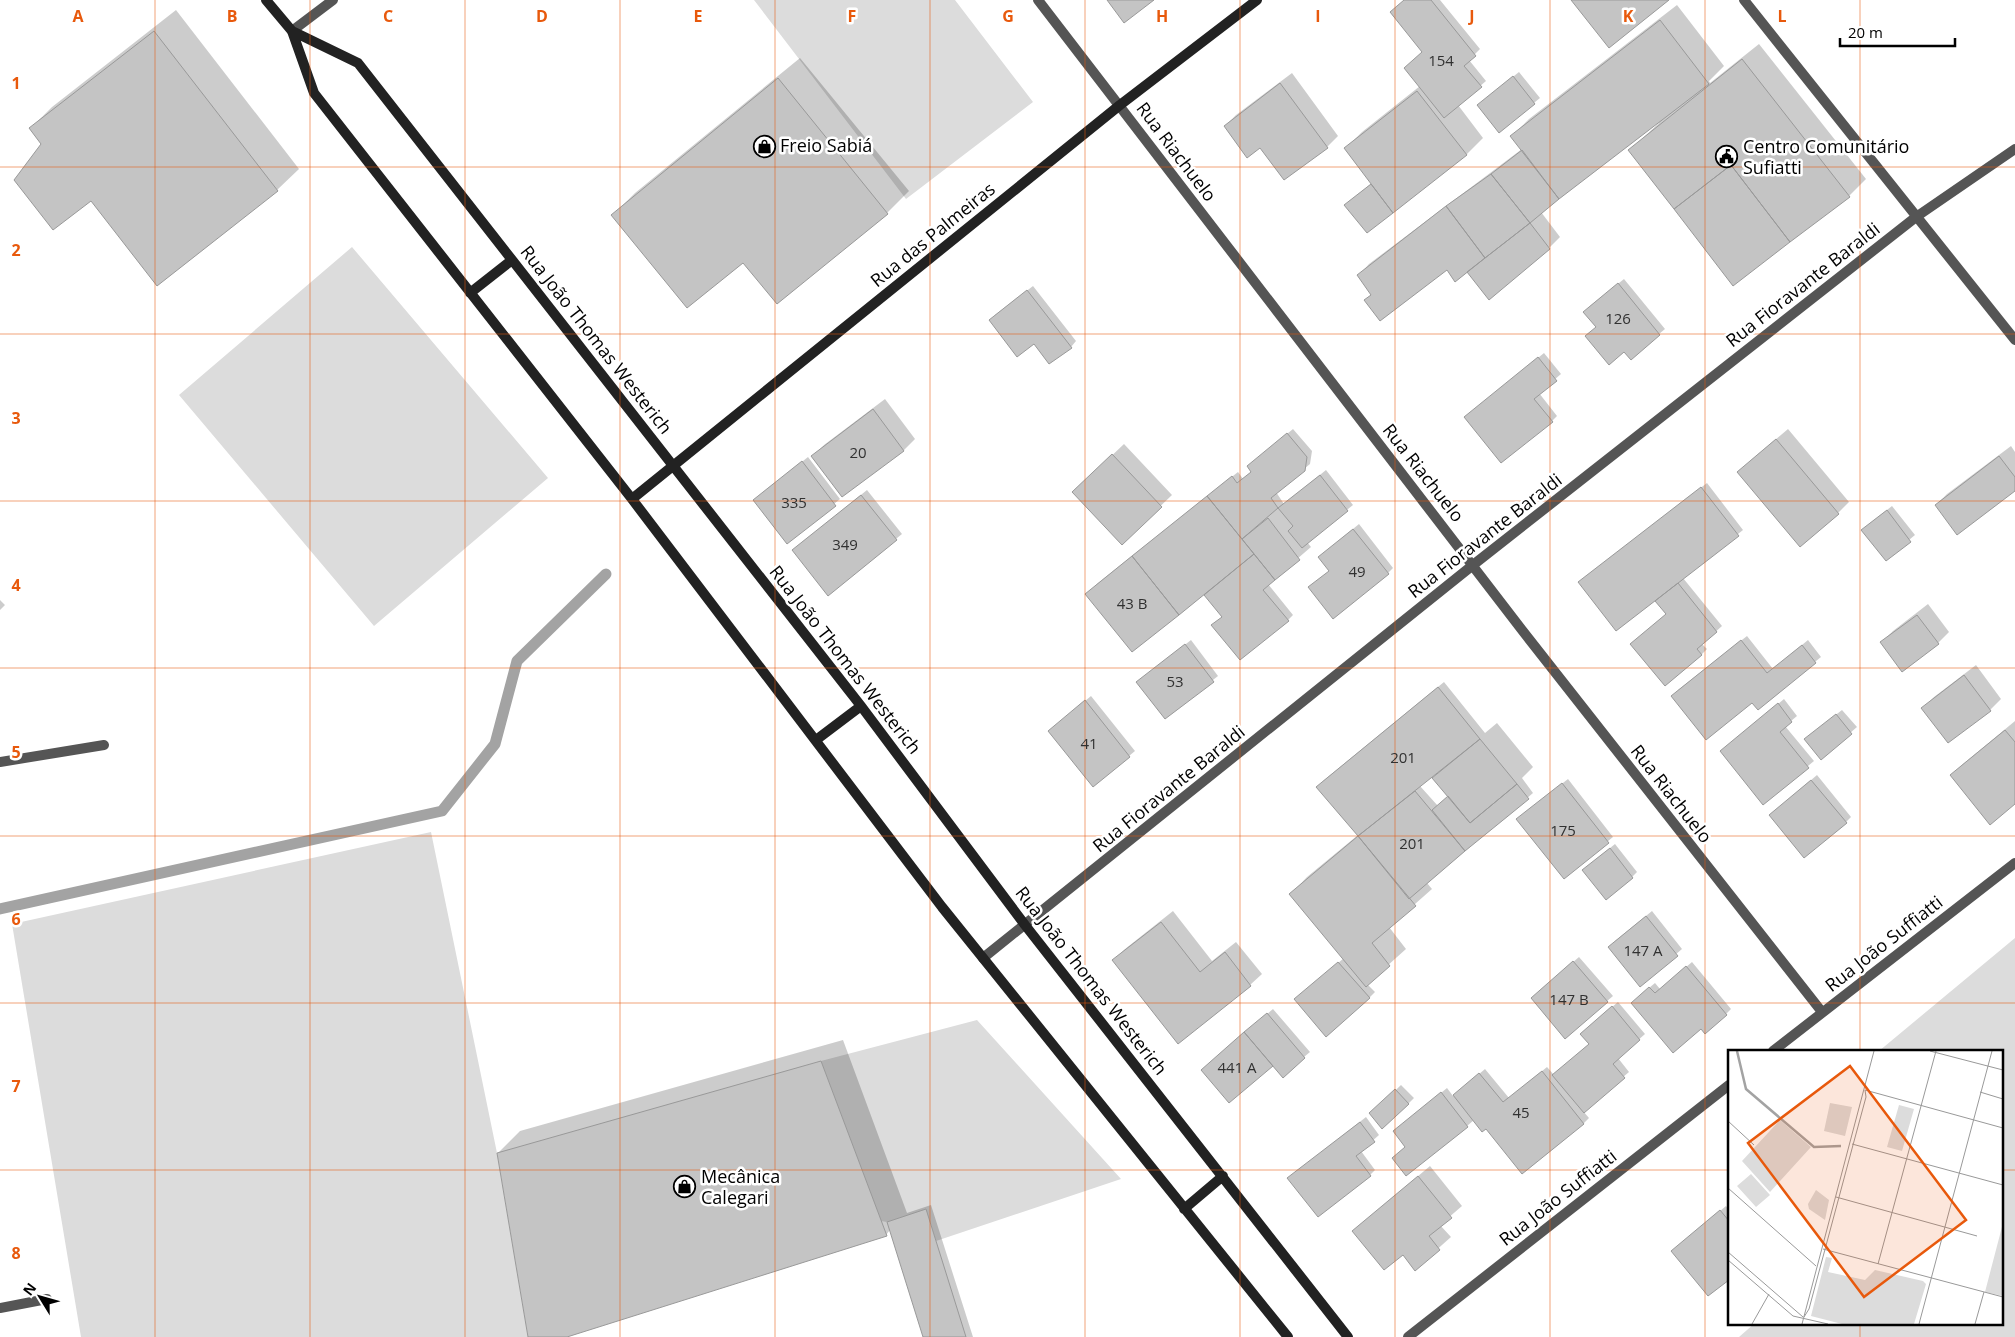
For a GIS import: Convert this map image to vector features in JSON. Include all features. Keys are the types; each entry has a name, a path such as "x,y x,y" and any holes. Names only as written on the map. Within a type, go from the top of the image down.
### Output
{"street":[{"name":"Rua João Thomas Westerich","path":"266,0 292,31 314,93 632,499 983,958 1288,1337"},
{"path":"292,31 333,0"},
{"name":"Rua Riachuelo","path":"1038,0 1473,565 1822,1012"},
{"name":"Rua das Palmeiras","path":"632,499 1120,105 1257,0"},
{"path":"1744,0 2015,340"},
{"name":"Rua João Thomas Westerich","path":"292,31 358,63 674,465 861,706 1025,925 1348,1337"},
{"name":"Rua Fioravante Baraldi","path":"983,958 1473,565 1916,218 2015,149"},
{"path":"470,293 512,260"},
{"path":"816,740 861,706"},
{"path":"0,762 104,745"},
{"name":"Rua João Suffiatti","path":"1774,1050 2015,863"},
{"name":"Rua João Suffiatti","path":"1408,1337 1728,1086"},
{"path":"1184,1209 1223,1176"},
{"path":"0,1308 47,1299"}],"shaded area":[{"path":"754,0 955,0 1033,102 906,199"},
{"path":"352,247 548,478 374,626 179,395"},
{"path":"431,832 497,1153 528,1337 81,1337 12,924"},
{"path":"2015,938 2015,1337 1739,1337 1754,1324 2002,1324 2002,1050 1880,1050"},
{"path":"977,1020 1121,1179 936,1241 926,1210 887,1222 881,1221 821,1061"}],"building":[{"path":"1107,0 1154,0 1124,23"},
{"path":"1404,0 1431,0 1476,56 1464,66 1482,87 1444,118 1404,68 1422,52 1390,12"},
{"path":"1571,0 1669,0 1609,48"},
{"path":"1660,20 1709,84 1559,199 1510,136"},
{"path":"154,31 278,191 157,286 91,201 53,230 14,180 41,144 29,128"},
{"name":"Centro Comunitário Sufiatti","path":"1742,59 1850,197 1790,242 1731,165 1674,209 1628,150"},
{"path":"1513,76 1535,104 1499,133 1477,105"},
{"name":"Freio Sabiá","path":"778,78 888,214 777,304 743,263 687,308 611,215"},
{"path":"1280,83 1328,148 1284,180 1260,148 1247,158 1224,126"},
{"path":"1417,91 1467,155 1393,213 1344,148"},
{"path":"1522,150 1559,199 1530,223 1491,174"},
{"path":"1731,165 1790,242 1733,286 1674,209"},
{"path":"1491,174 1530,223 1485,258 1446,206"},
{"path":"1371,184 1393,213 1367,233 1344,205"},
{"path":"1446,206 1485,258 1455,282 1447,270 1380,321 1364,300 1371,295 1357,275"},
{"path":"1530,223 1550,249 1489,300 1467,272"},
{"path":"1618,283 1660,335 1631,360 1624,352 1609,365 1585,336 1596,327 1583,312"},
{"path":"1027,290 1072,348 1049,364 1034,344 1017,357 989,320"},
{"path":"1538,357 1557,381 1534,399 1553,422 1501,463 1464,417"},
{"path":"873,409 904,451 842,497 811,456"},
{"path":"1287,433 1307,457 1305,471 1271,498 1278,508 1242,539 1207,496 1232,476 1237,483 1251,472 1247,466"},
{"path":"1776,439 1839,514 1800,547 1737,472"},
{"path":"1112,454 1162,507 1122,545 1072,492"},
{"path":"1999,456 2015,477 2015,491 1957,535 1935,505"},
{"path":"802,461 836,506 787,544 753,500"},
{"path":"1320,475 1348,511 1302,548 1288,531 1293,526 1278,508"},
{"path":"1701,487 1739,536 1616,631 1578,582"},
{"path":"861,495 897,540 828,596 792,550"},
{"path":"1207,496 1254,554 1179,615 1132,556"},
{"path":"1887,510 1911,542 1886,561 1861,530"},
{"path":"1268,518 1300,560 1275,580 1242,539"},
{"path":"1353,529 1389,574 1333,619 1308,587 1329,571 1318,557"},
{"path":"1254,554 1275,580 1263,590 1289,621 1240,660 1211,625 1222,617 1204,595"},
{"path":"1132,556 1179,615 1132,652 1085,594"},
{"path":"1678,583 1717,632 1697,649 1702,655 1665,686 1630,644 1666,614 1655,601"},
{"path":"1917,615 1939,644 1902,672 1880,642"},
{"path":"1741,640 1767,673 1802,645 1816,663 1758,710 1752,703 1706,740 1671,696"},
{"path":"1185,644 1214,682 1165,719 1136,682"},
{"path":"1964,675 1991,711 1948,743 1921,708"},
{"path":"1438,687 1480,739 1358,836 1316,787"},
{"path":"1085,700 1130,757 1093,787 1048,731"},
{"path":"1778,703 1792,722 1780,732 1809,768 1763,805 1720,751"},
{"path":"1836,714 1852,734 1821,760 1804,739"},
{"path":"2005,730 2015,742 2015,804 1990,825 1950,775"},
{"path":"1480,739 1517,784 1470,823 1432,778"},
{"path":"1811,780 1847,823 1804,858 1769,815"},
{"path":"1562,783 1609,843 1564,879 1516,819"},
{"path":"1517,784 1529,799 1465,851 1432,810 1448,796 1470,823"},
{"path":"1415,791 1465,851 1409,899 1358,836"},
{"path":"1358,836 1416,906 1372,943 1390,966 1366,987 1289,894"},
{"path":"1610,848 1633,878 1606,900 1582,870"},
{"path":"1646,916 1678,956 1640,987 1608,947"},
{"path":"1161,922 1200,972 1225,952 1251,986 1178,1044 1112,960"},
{"path":"1573,961 1608,1002 1565,1039 1531,998"},
{"path":"1338,962 1370,998 1326,1037 1294,999"},
{"path":"1686,966 1727,1015 1705,1034 1701,1029 1673,1053 1631,1003 1649,987 1655,993"},
{"path":"1612,1006 1640,1040 1613,1064 1625,1078 1584,1113 1552,1075 1589,1044 1580,1034"},
{"path":"1267,1013 1305,1058 1283,1078 1244,1032"},
{"path":"1244,1032 1273,1066 1229,1103 1201,1070"},
{"name":"Mecânica Calegari","path":"821,1061 887,1236 567,1337 528,1337 497,1153"},
{"path":"1542,1071 1584,1124 1522,1174 1486,1129 1482,1132 1453,1095 1479,1073 1503,1102"},
{"path":"1395,1089 1409,1104 1382,1129 1369,1113"},
{"path":"1441,1092 1468,1127 1406,1176 1392,1158 1405,1147 1393,1131"},
{"path":"1360,1122 1375,1142 1356,1156 1371,1176 1318,1217 1287,1178"},
{"path":"1418,1176 1452,1218 1429,1236 1440,1250 1415,1271 1403,1255 1384,1270 1352,1231"},
{"path":"926,1209 966,1337 923,1337 887,1222"},
{"path":"1720,1210 1728,1220 1728,1281 1708,1296 1671,1251"}],"waterway":[{"path":"0,909 442,811 495,744 517,661 606,574"}],"place":[{"name":"Freio Sabiá","path":"764,146"},
{"name":"Centro Comunitário Sufiatti","path":"1727,157"},
{"name":"Mecânica Calegari","path":"685,1187"}]}
